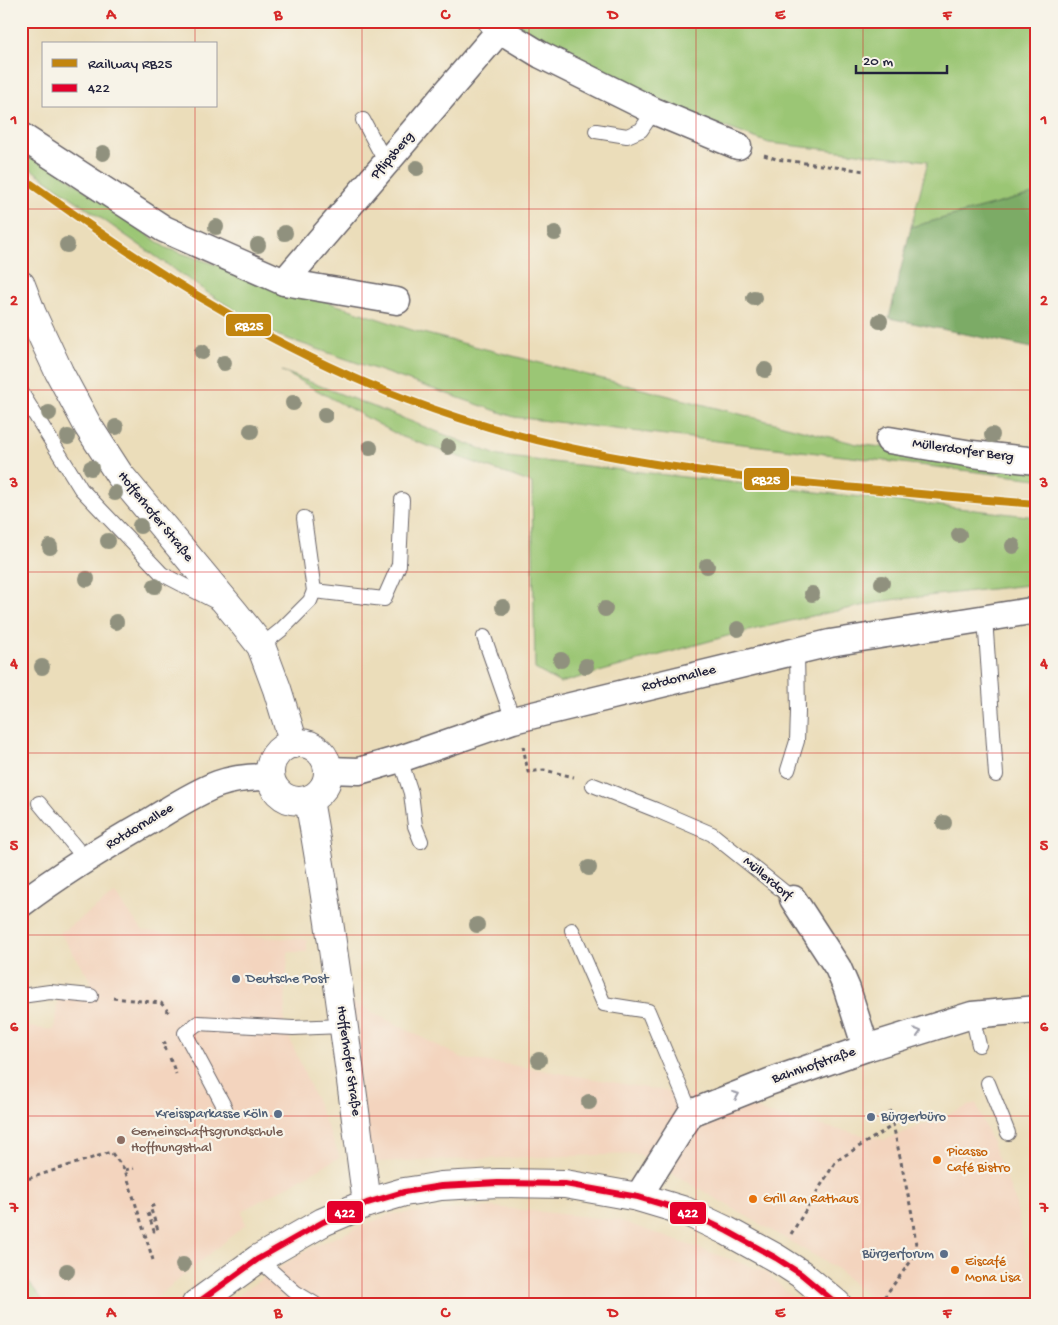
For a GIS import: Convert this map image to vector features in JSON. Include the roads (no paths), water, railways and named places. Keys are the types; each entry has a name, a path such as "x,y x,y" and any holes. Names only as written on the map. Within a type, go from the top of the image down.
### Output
{"street":[{"name":"Pflipsberg","path":"284,282 386,163 496,26 540,55 654,112 738,146"},
{"path":"21,136 164,229 284,282 397,301"},
{"name":"Hofferhofer Straße","path":"21,285 32,314 59,372 88,426 113,466 261,646 294,744"},
{"name":"Müllerdorfer Berg","path":"889,440 972,454 1037,461"},
{"name":"Rotdornallee","path":"328,770 359,771 400,759 512,720 830,642 1037,610"},
{"path":"294,744 304,744 313,747 326,760 328,770 324,788 308,800 290,800 281,795 270,777 273,760 278,752 294,744"},
{"name":"Rotdornallee","path":"21,904 86,860 169,809 217,784 239,778 270,777"},
{"name":"Hofferhofer Straße","path":"308,800 343,1026 367,1203"},
{"name":"Müllerdorf","path":"793,900 838,968 847,989 866,1048"},
{"name":"Bahnhofstraße","path":"691,1113 768,1082 866,1048 972,1015 1037,1009"},
{"path":"638,1197 691,1113"},
{"path":"196,1304 258,1259 323,1222 367,1203 404,1192 441,1186 498,1183 565,1184 638,1197 685,1211 727,1231 776,1258 801,1274 837,1304"}],"lane":[{"path":"596,131 628,136 642,130 654,112"},
{"path":"363,120 386,163"},
{"path":"21,392 81,490 162,574 234,612"},
{"path":"314,591 384,599 400,565 402,500"},
{"path":"261,646 281,630 310,601 314,591 304,518"},
{"path":"985,618 996,775"},
{"path":"484,637 512,720"},
{"path":"788,770 797,741 797,651"},
{"path":"400,759 410,793 414,826 421,841"},
{"name":"Müllerdorf","path":"593,785 712,834 793,900"},
{"path":"39,803 86,860"},
{"path":"572,930 604,1004 648,1011 691,1113"},
{"path":"21,996 50,992 91,996"},
{"path":"972,1015 980,1045"},
{"path":"225,1108 185,1034 198,1023 293,1028 343,1026"},
{"path":"988,1083 1008,1133"},
{"path":"258,1259 295,1292 315,1304"}],"rail line":[{"name":"RB25","path":"21,177 170,279 236,318 303,354 373,386 465,420 523,437 581,450 699,471 1037,504"}],"place":[{"name":"Deutsche Post","path":"236,979"},
{"name":"Kreissparkasse Köln","path":"278,1114"},
{"name":"Bürgerbüro","path":"871,1117"},
{"name":"Gemeinschaftsgrundschule Hoffnungsthal","path":"121,1140"},
{"name":"Picasso Café Bistro","path":"937,1160"},
{"name":"Grill am Rathaus","path":"753,1199"},
{"name":"Bürgerforum","path":"944,1254"},
{"name":"Eiscafé Mona Lisa","path":"955,1270"}]}
